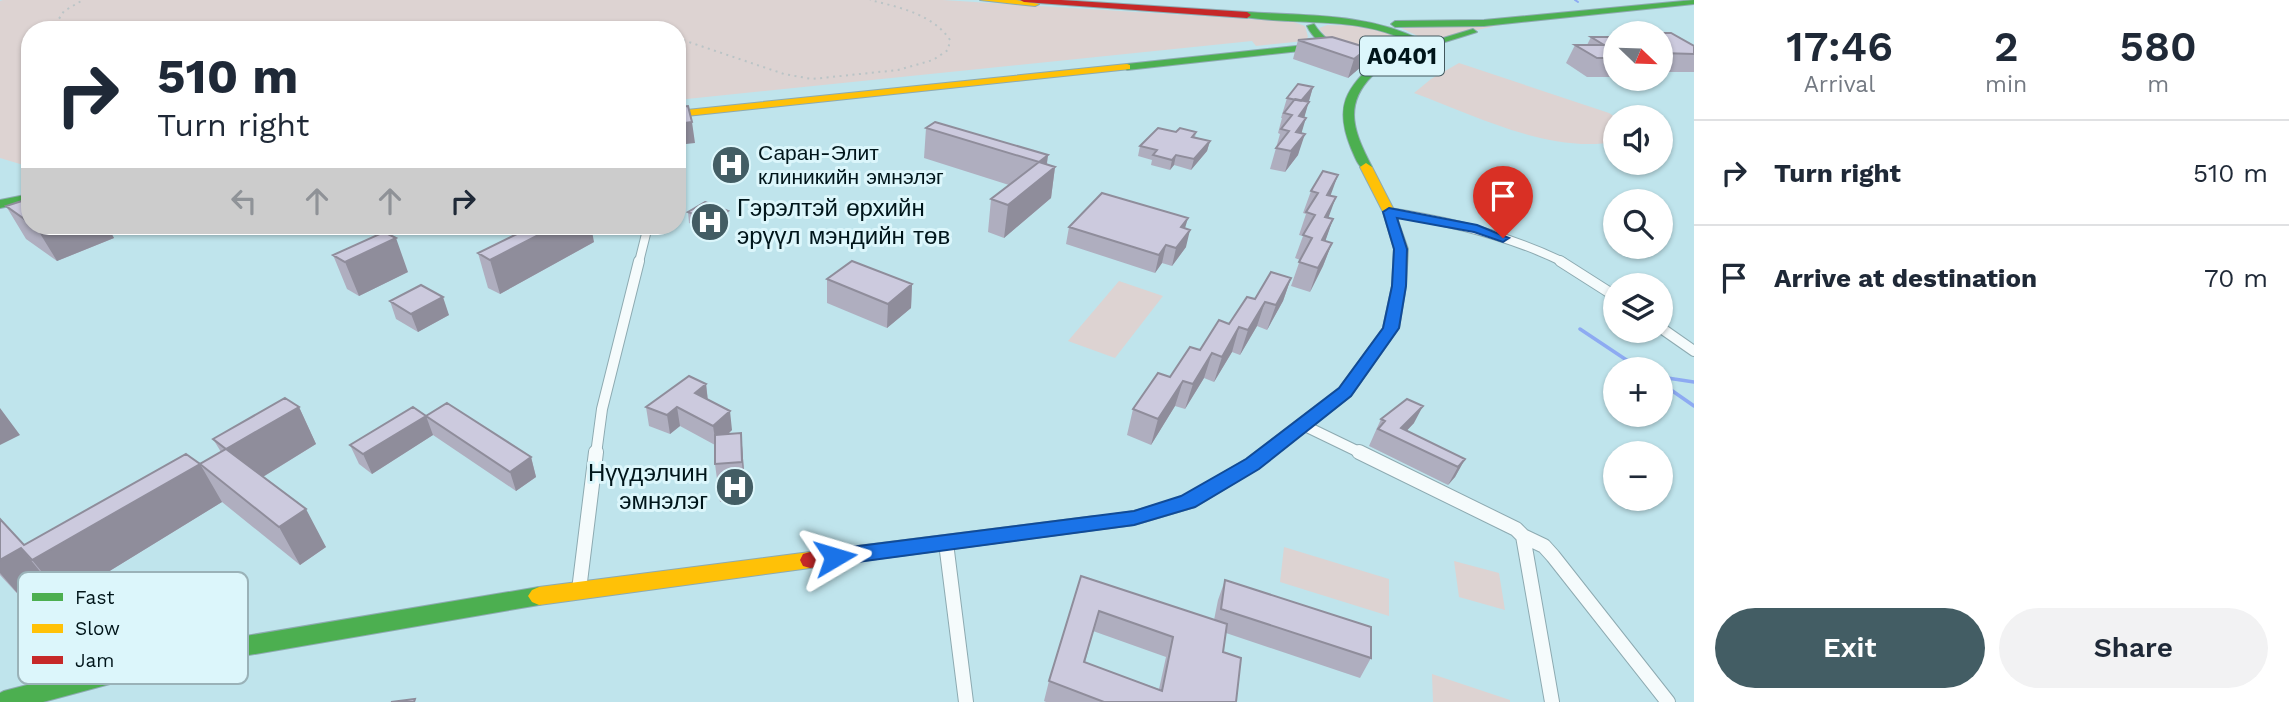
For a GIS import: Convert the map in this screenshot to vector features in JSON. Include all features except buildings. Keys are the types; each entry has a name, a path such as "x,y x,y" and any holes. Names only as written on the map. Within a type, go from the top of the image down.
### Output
{"main road":[{"name":"A0401","path":"984,0 1283,21 1311,26 1343,22"},
{"name":"A0401","path":"1024,0 1361,23 1485,23 1603,14"},
{"name":"A0401","path":"1324,43 1384,60 1491,28 1694,4"},
{"name":"A0401","path":"1361,23 1407,33 1418,42 1413,50"},
{"path":"1311,26 1324,43"},
{"path":"686,106 1324,43"},
{"path":"686,113 1324,43"},
{"path":"248,646 579,590 1134,518 1188,502 1252,464 1345,392 1391,328 1399,286 1401,249 1389,212 1358,152 1346,110 1353,91 1384,60"},
{"path":"0,199 21,194"},
{"path":"0,204 21,200"},
{"path":"4,702 72,684"}],"street":[{"path":"1389,212 1477,229 1529,247 1570,266 1603,288"},
{"path":"579,590 602,409 646,235"},
{"path":"1673,336 1694,351"},
{"path":"1303,425 1516,529 1523,536 1544,546 1668,702"},
{"path":"1523,536 1552,702"},
{"path":"946,543 966,702"}],"shaded area":[{"path":"943,0 1294,22 1305,26 1308,37 1304,41 1256,46 1252,41 686,99 686,21 21,21 21,164 0,158 0,1"},
{"path":"1596,15 1504,24 1428,41 1397,26"},
{"path":"1327,25 1381,28 1392,31 1409,42 1388,53 1362,53 1349,50 1326,37 1319,28"},
{"path":"1459,63 1603,111 1603,143 1564,142 1538,137 1487,122 1414,93 1431,79"},
{"path":"1119,281 1163,296 1115,358 1068,341"},
{"path":"1284,547 1389,579 1389,616 1280,582"},
{"path":"1454,561 1499,573 1505,610 1459,597"},
{"path":"1432,674 1510,700 1510,702 1433,702"}],"waterway":[{"path":"1580,329 1622,357"},
{"path":"1673,379 1694,382"},
{"path":"1673,391 1694,406"}],"railway":[{"path":"58,21 64,11 83,0"},
{"path":"686,41 784,74 812,79 898,70 933,60 948,50 950,40 943,31 925,18 870,0"}],"traffic: fast":[{"path":"1395,24 1484,23 1694,2"},
{"path":"1247,15 1358,22 1400,33 1418,42 1404,56 1396,58 1361,55 1328,45 1318,37 1311,26"},
{"path":"1414,50 1473,32"},
{"path":"1127,67 1315,47"},
{"path":"1366,167 1350,130 1349,101 1359,83 1384,59"},
{"path":"0,204 21,200"},
{"path":"248,645 539,596"},
{"path":"4,702 72,684"}],"traffic: slow":[{"path":"984,0 1035,4"},
{"path":"686,113 1127,67"},
{"path":"1095,523 1134,518 1188,502 1252,464 1345,392 1391,328 1399,286 1401,249 1389,212 1366,167"},
{"path":"539,596 810,560"}],"traffic: jam":[{"path":"1024,0 1247,15"},
{"path":"810,560 1095,523"}],"place":[{"name":"Саран-Элит клиникийн эмнэлэг","path":"731,165"},
{"name":"Гэрэлтэй өрхийн эрүүл мэндийн төв","path":"710,222"},
{"name":"Нүүдэлчин эмнэлэг","path":"735,487"}],"route":[{"path":"835,557 1134,518 1188,502 1252,464 1345,392 1372,356 1391,328 1399,286 1401,249 1389,212 1477,229 1503,238"}]}
